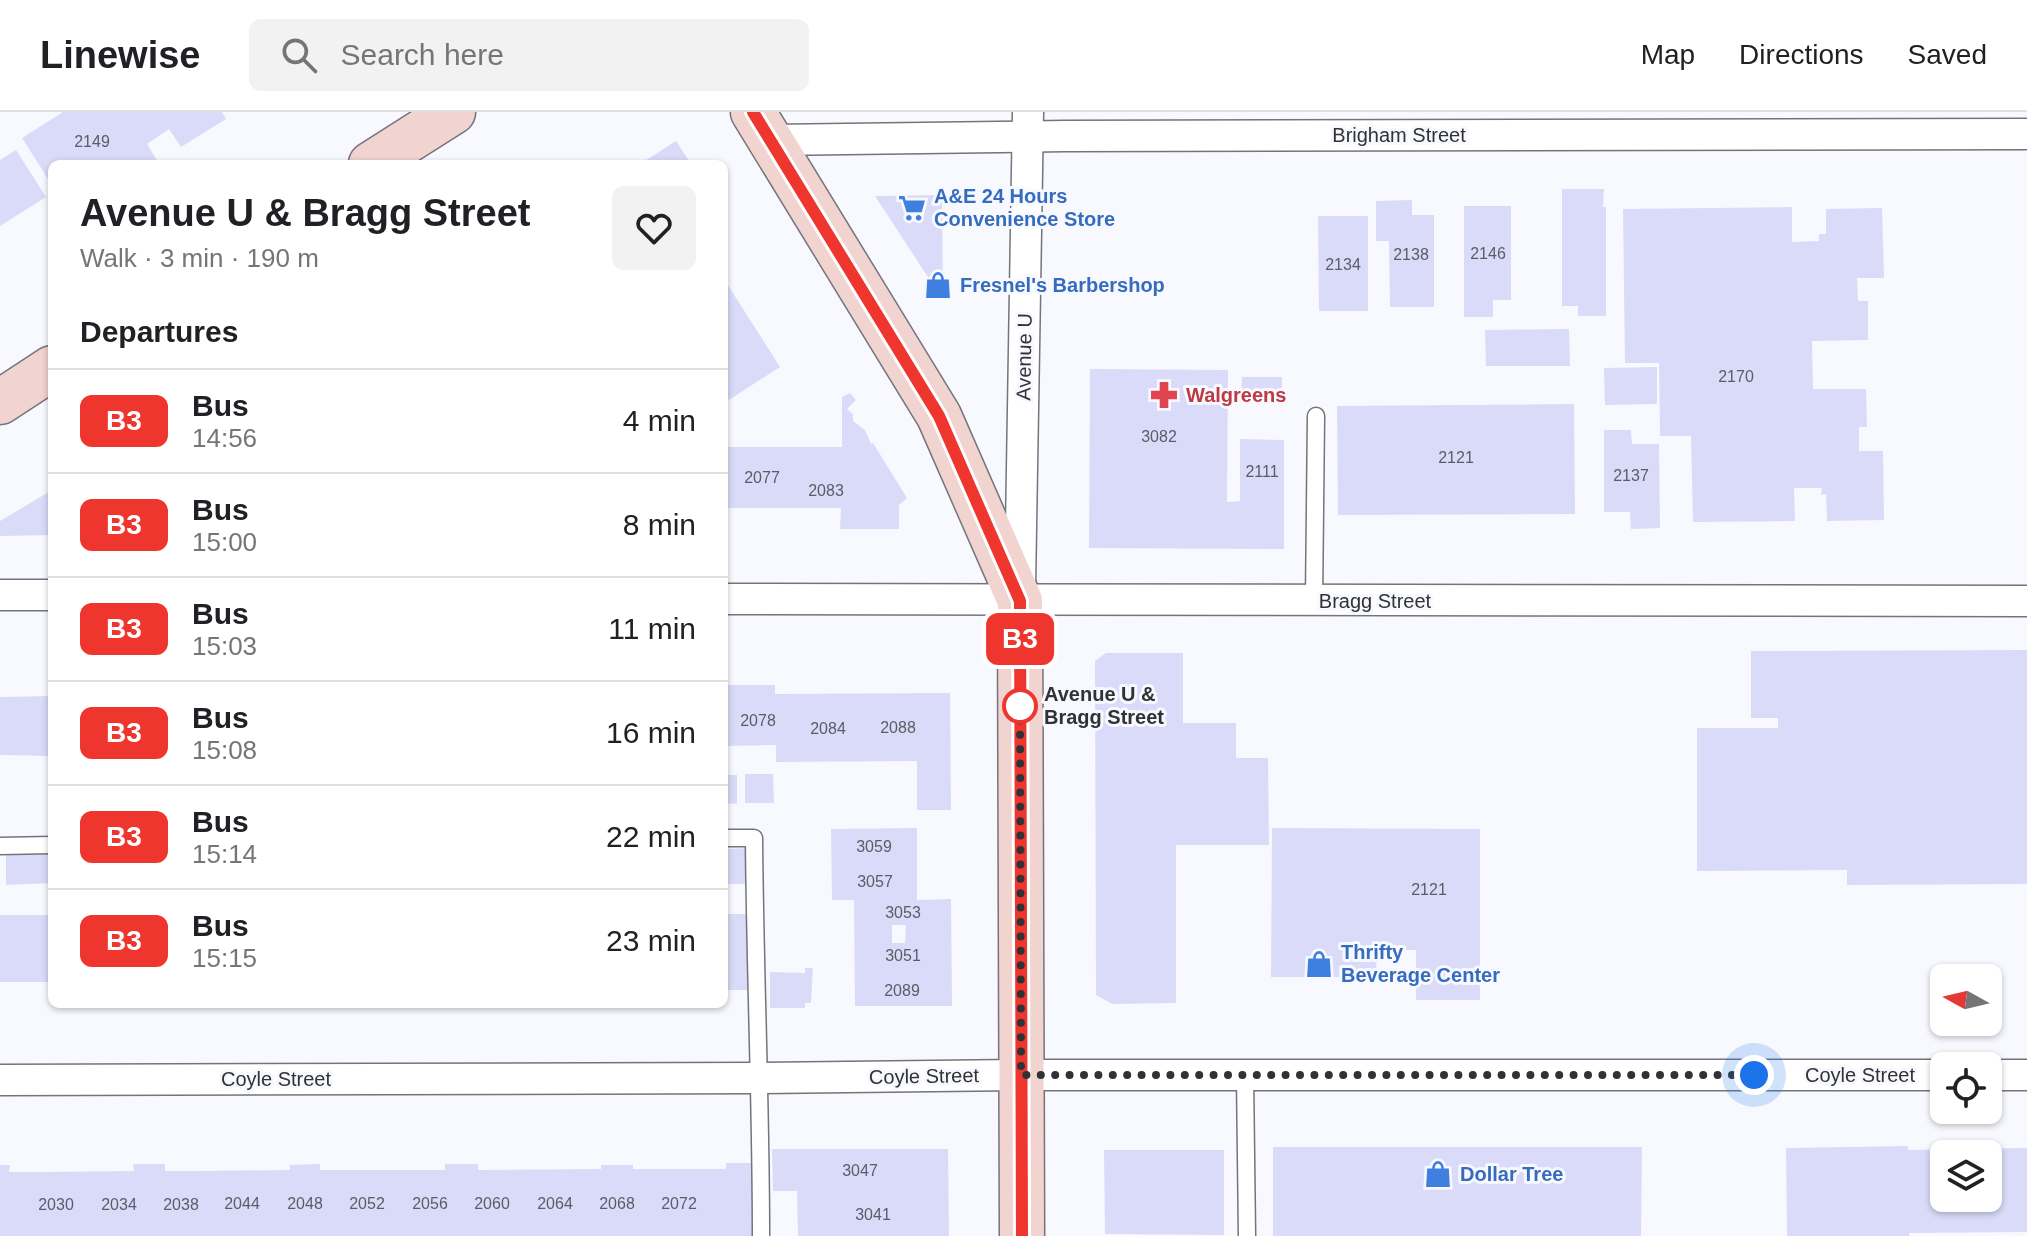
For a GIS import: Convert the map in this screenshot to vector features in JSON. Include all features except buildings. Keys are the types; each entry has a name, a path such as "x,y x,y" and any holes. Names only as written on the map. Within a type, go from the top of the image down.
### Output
{"main road":[{"path":"377,160 453,112"},
{"name":"Avenue U","path":"762,126 939,416 1020,601 1022,1236"},
{"path":"0,402 48,371"}],"street":[{"name":"Brigham Street","path":"762,126 1028,124 2027,134"},
{"name":"Avenue U","path":"1020,601 1028,124"},
{"path":"0,595 48,595"},
{"name":"Bragg Street","path":"728,599 2027,601"},
{"name":"Coyle Street","path":"0,1080 1930,1075"},
{"path":"2002,1075 2027,1075"}],"lane":[{"path":"1314,601 1316,416"},
{"path":"728,838 754,838 761,1236"},
{"path":"0,846 48,845"},
{"path":"1245,1075 1247,1236"}],"bus line":[{"name":"B3","path":"753,112 939,416 1020,601 1022,1236"}],"place":[{"name":"A&E 24 Hours Convenience Store","path":"912,208"},
{"name":"Fresnel's Barbershop","path":"938,285"},
{"name":"Walgreens","path":"1164,395"},
{"name":"Avenue U & Bragg Street","path":"1020,706"},
{"name":"Thrifty Beverage Center","path":"1319,964"},
{"name":"Dollar Tree","path":"1438,1174"}],"route":[{"path":"1020,706 1021,1075 1754,1075"}]}
